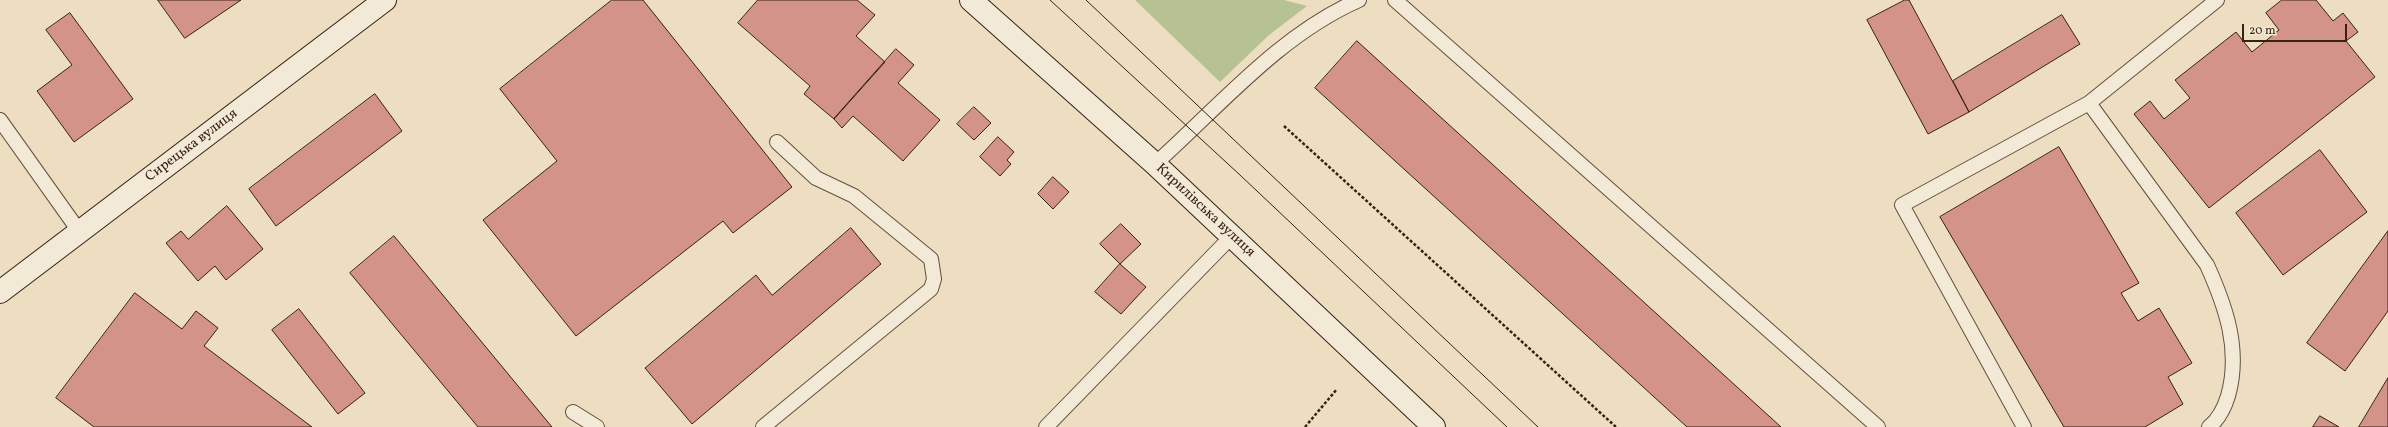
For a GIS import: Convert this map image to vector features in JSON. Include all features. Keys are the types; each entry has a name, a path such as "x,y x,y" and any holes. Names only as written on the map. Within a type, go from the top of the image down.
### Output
{"main road":[{"name":"Сирецька вулиця","path":"0,292 385,0"},
{"name":"Кирилівська вулиця","path":"971,0 1155,164 1434,427"}],"lane":[{"path":"1155,164 1279,51 1307,30 1359,0"},
{"path":"1395,0 1878,427"},
{"path":"2024,427 1902,205 2089,103 2218,0"},
{"path":"2089,103 2207,265 2221,294 2231,332 2234,356 2232,380 2225,404 2217,421 2209,427"},
{"path":"0,120 79,231"},
{"path":"763,427 932,289 934,279 931,259 854,196 816,178 776,142"},
{"path":"1046,427 1232,236"},
{"path":"573,412 596,427"}],"path":[{"path":"1284,126 1616,427"},
{"path":"1305,427 1337,389"}],"green space":[{"path":"1135,0 1284,0 1307,6 1269,35 1220,82"}],"building":[{"path":"158,0 241,0 185,38"},
{"path":"612,0 643,0 792,187 733,233 723,221 576,336 483,220 557,161 500,89"},
{"path":"758,0 857,0 875,15 856,36 885,62 834,119 804,94 810,86 738,23"},
{"path":"1905,0 1909,0 1969,112 1928,134 1867,20"},
{"path":"2282,0 2316,0 2333,21 2343,13 2358,32 2346,41 2375,77 2209,208 2134,114 2150,101 2164,119 2190,98 2175,80 2236,32 2252,52 2279,30 2266,13"},
{"path":"70,13 133,99 74,142 37,91 72,65 46,30"},
{"path":"2062,15 2080,44 1969,112 1953,81"},
{"path":"1357,41 1781,427 1687,427 1315,88"},
{"path":"896,49 914,65 898,83 940,120 903,161 853,116 842,128 834,119"},
{"path":"375,94 402,131 276,226 249,189"},
{"path":"974,107 991,123 974,140 957,124"},
{"path":"998,137 1014,152 1007,160 1011,164 1000,176 980,157"},
{"path":"2059,147 2139,283 2121,293 2138,321 2159,308 2192,363 2168,377 2183,404 2145,427 2064,427 1940,217"},
{"path":"2320,150 2367,212 2283,275 2236,213"},
{"path":"1053,177 1069,192 1053,209 1038,194"},
{"path":"227,206 263,249 226,280 215,266 198,281 166,243 181,231 188,239"},
{"path":"1121,224 1141,244 1120,264 1100,244"},
{"path":"851,228 881,264 692,424 645,368 756,275 772,295"},
{"path":"2388,231 2388,311 2345,371 2307,343"},
{"path":"394,236 552,427 478,427 350,273"},
{"path":"1120,264 1146,287 1121,314 1095,292"},
{"path":"135,293 182,329 196,311 218,328 204,346 312,427 94,427 56,398"},
{"path":"299,309 365,393 338,414 272,330"},
{"path":"2388,378 2388,427 2359,427"},
{"path":"2320,416 2339,427 2313,427"}],"tram line":[{"path":"1050,0 1240,175 1507,427"},
{"path":"1086,0 1538,427"}]}
